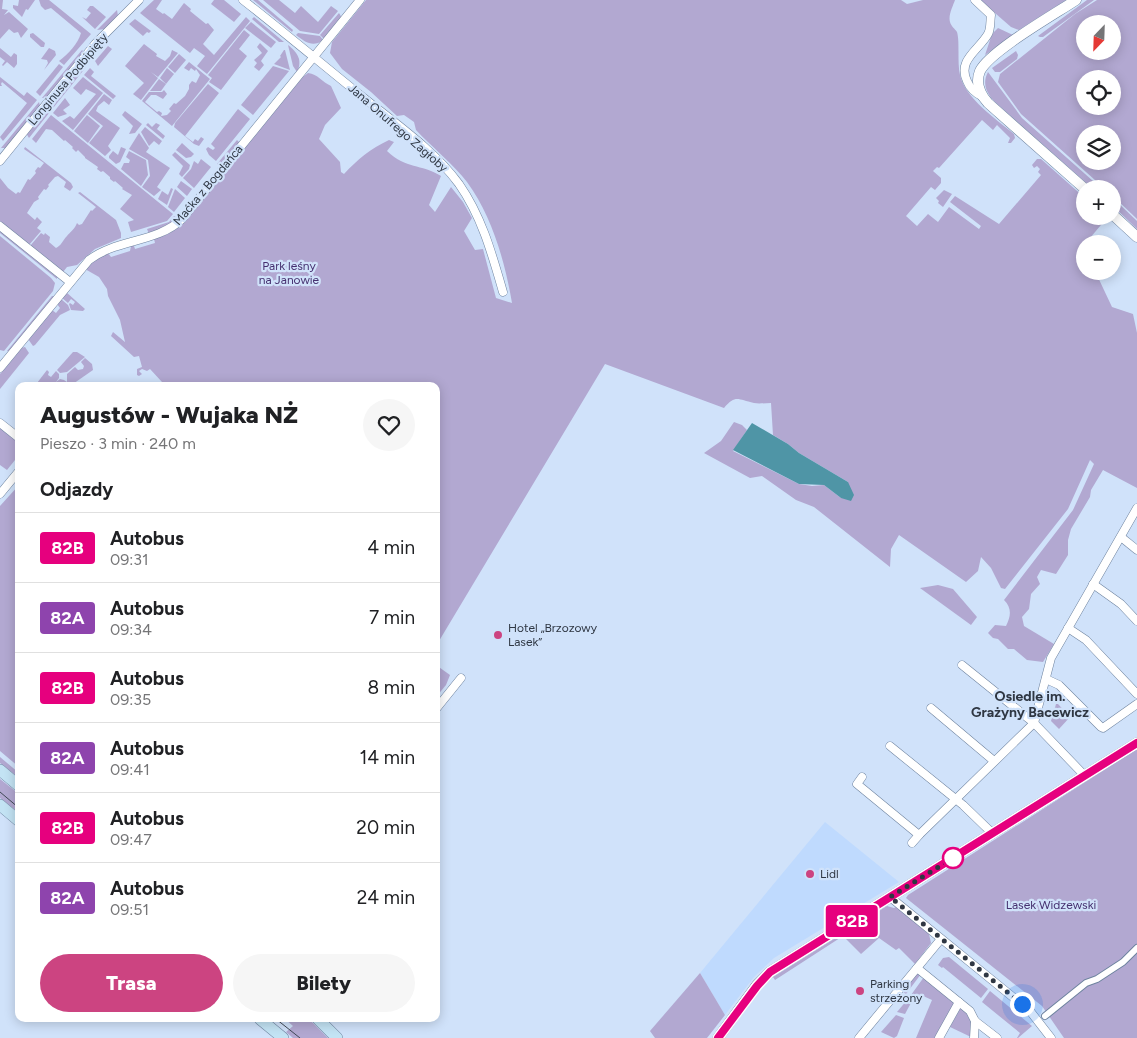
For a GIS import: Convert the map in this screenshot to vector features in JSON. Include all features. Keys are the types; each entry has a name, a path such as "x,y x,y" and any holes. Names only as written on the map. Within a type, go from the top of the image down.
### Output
{"main road":[{"path":"0,770 15,783"},
{"path":"0,805 15,818"},
{"path":"264,1022 283,1038"},
{"path":"321,1022 337,1038"}],"street":[{"name":"Longinusa Podbipięty","path":"0,161 96,44 139,0"},
{"name":"Jana Onufrego Zagłoby","path":"243,0 398,125 430,152 454,177 472,204 486,235 503,292"},
{"name":"Maćka z Bogdańca","path":"0,368 89,260 99,254 166,231 178,223 360,0"},
{"path":"975,0 991,15 989,33 966,61 964,69 970,88 1076,181"},
{"path":"982,97 978,86 979,75 994,55 1076,0"},
{"path":"1121,223 1137,238"},
{"path":"0,226 70,282"},
{"path":"0,423 15,435"},
{"path":"0,494 15,476"},
{"path":"912,843 1034,723 1051,658 1137,508"},
{"path":"1121,537 1137,550"},
{"path":"1094,584 1121,604 1137,621"},
{"path":"1068,628 1086,640 1137,694"},
{"path":"962,664 1034,723 1085,776"},
{"path":"440,704 461,678"},
{"path":"1046,678 1059,685 1103,728 1137,704"},
{"path":"931,708 994,761"},
{"path":"718,1038 766,976 1137,743"},
{"path":"890,746 956,800 992,833"},
{"path":"862,777 857,784 919,836"},
{"path":"890,897 1030,1011 1051,1038"},
{"path":"859,1038 941,939"},
{"path":"1045,1016 1086,983 1097,979 1124,962 1137,948"},
{"path":"917,968 970,1010 975,1021 996,1038"},
{"path":"939,1038 959,1002"},
{"path":"974,1038 975,1021"}],"shaded area":[{"path":"752,423 848,482 854,495 851,501 841,498 824,485 799,484 733,450"},
{"path":"825,822 899,882 774,958 754,977 725,1015 700,973"}],"green space":[{"path":"0,0 3,0 2,9 8,10 4,15 9,12 28,29 21,38 18,32 14,33 9,29 0,39"},
{"path":"19,0 35,0 28,10 26,9 22,17 13,8 13,5 18,6"},
{"path":"39,0 49,0 91,34 64,65 59,61 72,49 81,33 51,8 45,10"},
{"path":"154,0 162,0 156,9 172,19 184,3 191,9 190,11 206,24 208,23 214,30 203,44 214,55 246,17 250,21 207,74 197,66 205,56 194,48 190,53 140,13"},
{"path":"214,0 224,0 241,14 234,22 211,4"},
{"path":"253,0 258,0 293,30 292,32"},
{"path":"263,0 279,0 295,13 301,6 318,22 331,6 338,11 319,34 300,31"},
{"name":"Park leśny na Janowie","path":"366,0 901,0 907,4 923,0 955,0 950,19 951,25 957,32 959,70 963,84 975,100 1014,134 1015,138 1011,143 1008,143 1010,138 997,125 993,130 982,120 939,168 937,167 933,171 941,178 941,183 935,190 931,187 906,216 917,226 928,214 938,222 949,207 979,229 981,226 950,202 955,196 999,224 1041,175 1038,172 1040,169 1037,166 1034,168 1032,165 1037,159 1041,159 1076,190 1076,225 1101,225 1093,235 1076,235 1076,280 1099,280 1112,307 1133,314 1137,333 1137,488 1103,470 1071,529 1068,540 1068,555 1056,574 1041,570 1037,577 1040,584 1031,594 1029,609 1022,617 1024,626 1054,644 1043,662 1027,660 1014,649 1008,649 998,639 993,638 988,633 995,625 1006,626 1010,612 1004,600 1073,510 1094,464 1090,460 1068,509 1005,589 1001,588 991,568 981,557 978,571 966,582 899,535 891,549 890,567 814,507 796,500 762,476 750,478 704,453 721,441 734,422 742,425 747,430 733,451 799,484 824,485 841,498 848,482 773,435 771,403 756,403 735,399 724,408 605,364 440,639 440,382 162,382 150,369 147,371 142,369 139,371 142,374 139,376 137,375 137,369 142,367 139,356 134,357 111,336 113,332 125,342 120,320 108,296 107,289 99,277 85,269 95,260 108,253 111,257 130,251 131,246 134,246 135,249 155,243 154,239 168,234 179,227 300,79 308,73 315,75 331,86 341,108 325,125 319,139 340,162 341,172 344,174 365,155 389,140 394,142 387,151 394,157 407,164 427,169 441,176 429,205 435,212 451,187 463,202 472,218 464,231 475,250 483,249 496,298 512,303 506,272 496,240 484,209 467,182 416,130 414,122 404,115 397,116 342,69 330,53 332,42"},
{"path":"980,0 1066,0 1019,30 1011,27"},
{"path":"1087,0 1094,0 1043,37 1038,36"},
{"path":"1097,0 1137,0 1137,219 1121,204 1121,180 1095,180 1084,170 1121,170 1121,125 1076,125 1076,163 1021,114 998,82 1000,74 1075,14"},
{"path":"90,6 93,6 106,17 95,29 82,17 86,19 91,13 87,10"},
{"path":"117,10 118,16 105,29 97,30"},
{"path":"339,13 342,18 324,39 320,35"},
{"path":"254,17 284,42 279,42 252,19"},
{"path":"135,19 151,31 143,36 129,24"},
{"path":"251,22 276,42 271,48 245,28"},
{"path":"998,28 1013,35 985,55 992,34"},
{"path":"244,30 250,35 239,49 247,56 221,90 209,82 212,78 208,75"},
{"path":"33,33 45,43 44,47 41,47 30,37 30,34"},
{"path":"298,33 320,36 323,40 312,44 296,35"},
{"path":"260,43 268,51 261,61 264,65 259,71 254,67 257,63 254,60 262,53 257,47"},
{"path":"144,44 157,54 156,56 165,61 170,56 172,50 178,53 158,77 151,72 158,78 141,100 133,94 144,83 125,66"},
{"path":"288,45 294,50 299,60 297,72 293,66"},
{"path":"108,46 112,49 98,66 95,61"},
{"path":"0,48 11,57 14,53 17,55 17,64 14,68 7,62 2,65 5,61 0,57"},
{"path":"49,48 55,51 56,55 44,70 48,63 47,60 41,59"},
{"path":"82,50 84,52 47,98 42,98"},
{"path":"284,50 290,70 274,64 281,57"},
{"path":"1016,51 1017,59 1000,72 995,72 992,68"},
{"path":"179,54 186,60 175,73 168,67"},
{"path":"189,62 210,79 172,126 142,101 149,92 162,92 164,90 167,94 163,99 156,95 151,95 145,102 157,112 162,113 161,116 167,115 174,103 176,104 185,96 192,81 196,83 200,75 196,69 195,71 191,68 189,71 184,68"},
{"path":"59,64 63,67 40,96 36,92"},
{"path":"82,66 86,67 29,138 26,133"},
{"path":"273,66 289,71 253,115 241,105"},
{"path":"90,68 94,72 91,76 116,96 113,99 84,75"},
{"path":"167,68 174,74 166,84 160,78"},
{"path":"988,72 1022,118 1076,166 1076,170 1081,170 1092,180 1083,180 995,102 986,88"},
{"path":"0,77 24,96 27,92 37,100 3,141 0,137 27,103 2,82 2,86 0,86"},
{"path":"83,77 103,93 73,130 62,121 70,116 74,119 96,94 86,89 81,95 73,88"},
{"path":"159,79 166,84 161,91 150,91"},
{"path":"208,84 219,93 185,136 193,142 195,139 198,141 201,137 204,139 199,146 194,144 174,127 175,123"},
{"path":"104,94 112,100 109,105 104,101 98,106 96,111 120,128 108,146 111,150 105,156 89,143 103,126 88,114"},
{"path":"65,98 70,105 63,110 67,114 58,117 53,113"},
{"path":"39,102 40,106 6,148 1,148"},
{"path":"238,109 250,119 216,161 209,155 206,149 208,147 213,150 215,148 211,144"},
{"path":"125,111 142,124 135,133 129,134 133,126 122,115"},
{"path":"51,115 173,214 167,221 131,232 128,222 134,220 120,209 132,195 122,189 103,171 101,172 97,169 98,167 85,158 78,150 76,152 73,147 52,130 46,129 36,143 32,139"},
{"path":"87,115 100,126 88,143 74,131"},
{"path":"148,123 152,127 156,123 160,125 157,129 165,136 163,139 146,125"},
{"path":"145,127 162,141 159,145 154,141 149,146 141,132"},
{"path":"139,133 149,148 146,152 170,168 157,187 161,190 154,196 142,187 150,176 148,160 129,149"},
{"path":"237,140 240,143 221,166 217,164"},
{"path":"182,143 194,154 191,157 186,158 176,150"},
{"path":"25,147 71,183 73,187 70,191 64,187 66,182 58,176 55,177 46,190 44,189 38,197 39,199 34,202 27,213 35,220 37,217 42,222 37,228 41,231 29,245 0,221 0,178 16,194 20,193 28,179 30,180 38,167 40,168 44,163 24,149"},
{"path":"121,147 126,149 120,162 116,164 109,156 113,151 118,155"},
{"path":"129,151 146,160 148,175 141,186 121,169 124,163 129,163 130,160 126,157"},
{"path":"175,152 190,165 182,177 179,174 183,166 172,155"},
{"path":"201,159 211,167 194,188 183,178 191,169 194,161 198,164"},
{"path":"181,181 192,189 187,196 177,187"},
{"path":"171,188 173,189 167,205 158,199 162,191 168,195"},
{"path":"175,189 185,198 174,212 168,207"},
{"path":"944,190 952,194 943,207 936,198"},
{"path":"80,192 116,220 121,238 95,249 77,265 67,267 63,272 30,246 41,233 44,235 45,233 50,237 49,242 56,248 74,229 77,223 79,225 82,224 91,210 96,207 78,193"},
{"path":"1121,206 1137,221 1137,229 1121,214"},
{"path":"174,216 178,218 170,225 149,234 147,229 169,222"},
{"path":"0,231 57,277 57,279 0,233"},
{"path":"0,236 55,283 53,291 4,351 0,350"},
{"path":"66,292 85,309 83,311 71,310 69,304 73,305 75,302 71,299 68,303 62,298"},
{"path":"52,296 55,296 10,352 7,351"},
{"path":"61,299 68,305 70,310 60,315 33,346 28,339 52,310 56,313 60,308 57,304"},
{"path":"25,347 29,353 0,389 0,374 21,348"},
{"path":"73,352 77,352 85,357 67,372 60,373 57,370"},
{"path":"85,358 92,364 93,370 76,382 67,382 67,374 75,367 78,370 83,369 84,366 81,362"},
{"path":"47,370 49,372 48,375 51,377 56,371 59,374 56,382 38,382"},
{"path":"60,379 67,382 56,382"},
{"path":"0,428 15,440 15,460 7,470 0,465"},
{"path":"15,489 15,764 0,751 0,506"},
{"path":"938,585 953,589 977,617 971,625 920,588"},
{"path":"440,668 450,675 446,685 440,692"},
{"path":"1056,704 1070,717 1059,729 1051,721"},
{"name":"Lasek Widzewski","path":"1137,749 1137,1038 1064,1038 1042,1006 906,898"},
{"path":"0,757 15,770 15,775 0,763"},
{"path":"0,779 15,791 15,810 0,798"},
{"path":"887,906 896,907 929,934 931,943 915,964 899,948 896,950 879,938 861,954 843,936 775,980 773,977"},
{"path":"949,957 988,989 981,998 938,965 943,958"},
{"path":"700,973 725,1015 707,1038 655,1038 650,1031"},
{"path":"916,974 921,974 906,994 902,991"},
{"path":"924,977 953,999 955,1004 937,1038 916,1038 932,1000 921,995 919,1001 911,995"},
{"path":"990,991 1032,1026 1018,1038 1020,1033 982,1002"},
{"path":"907,1000 912,1001 905,1014 897,1012"},
{"path":"961,1007 970,1021 972,1028 971,1037 950,1027"},
{"path":"896,1015 904,1018 897,1036 894,1038 881,1032"},
{"path":"288,1022 312,1022 328,1038 293,1038 286,1032 293,1026"}],"tram line":[{"path":"0,792 15,805"},
{"path":"280,1022 300,1038"}],"bus line":[{"name":"82B","path":"718,1038 757,986 770,972 1137,743"}],"place":[{"name":"Hotel „Brzozowy Lasek”","path":"498,635"},
{"name":"Lidl","path":"810,874"},
{"name":"Parking strzeżony","path":"860,991"}],"district":[{"name":"Osiedle im. Grażyny Bacewicz","path":"1030,704"}],"route":[{"path":"953,858 890,897 1022,1004"}]}
